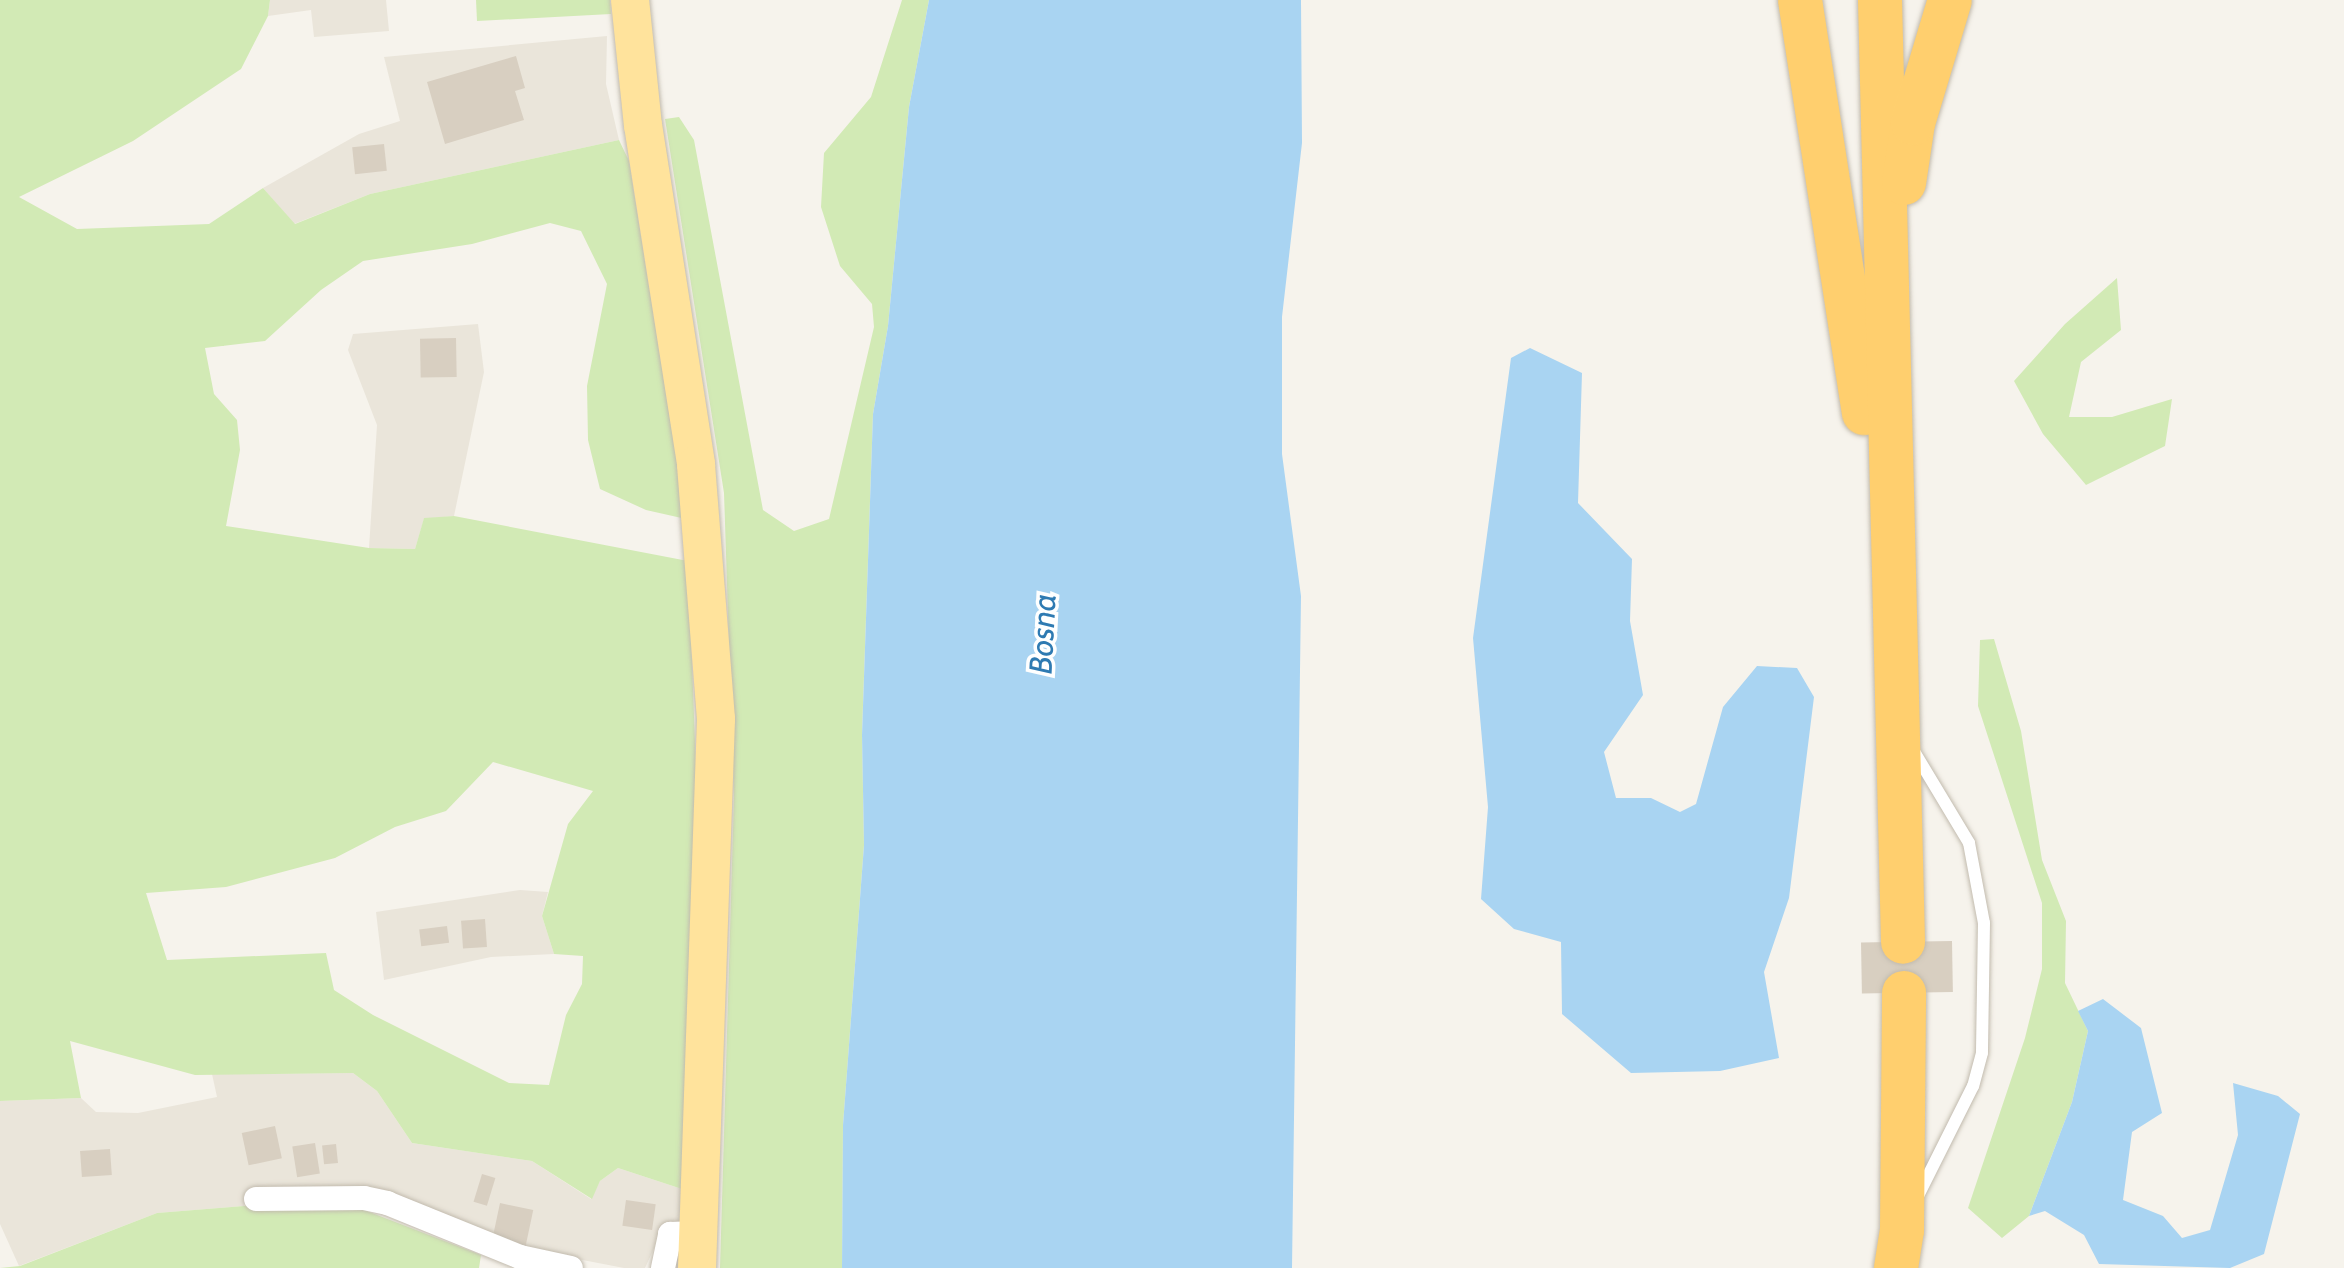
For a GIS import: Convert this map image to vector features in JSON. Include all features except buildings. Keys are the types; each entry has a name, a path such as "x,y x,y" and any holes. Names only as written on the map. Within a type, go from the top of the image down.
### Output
{"highway":[{"path":"1800,0 1891,616"},
{"path":"1880,0 1891,616 1903,942"},
{"path":"1886,361 1913,123 1950,0"},
{"path":"1899,1249 1904,993"}],"main road":[{"path":"630,0 643,125 696,465 716,719 697,1250"}],"street":[{"path":"256,1199 364,1198 387,1203 520,1257 571,1268"},
{"path":"663,1268 670,1234 697,1250"}],"lane":[{"path":"1894,721 1969,843 1984,923 1982,1053 1973,1086 1899,1249"}],"shaded area":[{"path":"270,0 386,0 389,31 314,37 311,10 268,16"},
{"path":"607,36 606,84 619,140 370,194 294,224 263,188 359,134 400,121 384,57"},
{"path":"478,324 484,372 454,516 424,519 415,549 369,548 377,425 348,350 353,334"},
{"path":"520,890 548,892 542,916 554,954 491,957 384,980 376,912"},
{"path":"353,1073 377,1091 412,1143 532,1161 591,1199 600,1181 618,1168 682,1189 683,1218 662,1231 645,1268 624,1268 541,1252 368,1189 249,1189 244,1206 157,1213 19,1266 0,1224 0,1101 81,1098 96,1112 138,1113 217,1097 212,1074"}],"green space":[{"path":"0,0 270,0 268,16 241,69 133,141 19,197 77,229 209,224 263,188 295,224 370,194 619,140 629,161 686,519 646,510 600,489 588,440 587,386 607,284 581,231 550,223 472,244 363,261 321,290 265,341 205,348 214,394 237,420 240,450 226,526 369,548 415,549 424,518 454,516 688,561 698,819 682,1189 618,1168 600,1181 592,1199 532,1161 412,1143 377,1091 353,1073 195,1075 70,1041 81,1098 0,1101","holes":["493,762 593,791 568,824 542,916 554,954 583,956 582,984 566,1015 549,1085 509,1083 373,1015 334,990 326,953 167,960 146,893 226,887 335,858 395,827 446,811"]},
{"path":"476,0 610,0 611,14 477,21"},
{"path":"902,0 929,0 909,107 888,326 873,414 862,734 864,845 843,1125 842,1268 720,1268 734,797 724,493 665,119 679,117 694,140 763,510 794,531 829,519 874,327 872,304 840,266 821,207 824,153 871,97"},
{"path":"2117,278 2121,330 2081,362 2069,417 2112,417 2172,399 2165,446 2086,485 2043,434 2014,381 2065,324"},
{"path":"1994,639 2021,731 2042,860 2066,921 2065,983 2088,1031 2072,1102 2029,1216 2002,1238 1968,1208 2025,1038 2042,969 2042,903 1978,706 1980,640"},
{"path":"244,1206 359,1208 481,1255 479,1268 0,1268 20,1266 157,1213"}],"water":[{"name":"Bosna","path":"929,0 1301,0 1302,143 1282,317 1282,454 1301,596 1292,1268 842,1268 843,1125 864,845 862,735 873,414 888,326 909,107"},
{"path":"1530,348 1582,373 1578,503 1632,559 1630,621 1643,695 1604,752 1616,798 1651,798 1680,812 1696,804 1723,707 1757,666 1797,668 1814,697 1789,898 1764,972 1779,1058 1720,1071 1631,1073 1562,1014 1561,942 1514,929 1481,899 1488,807 1473,638 1511,358"},
{"path":"2103,999 2141,1028 2162,1113 2132,1132 2123,1200 2163,1216 2182,1238 2210,1230 2238,1135 2233,1083 2278,1096 2300,1114 2264,1254 2230,1268 2099,1264 2084,1235 2045,1211 2029,1216 2072,1102 2088,1031 2078,1011"}]}
